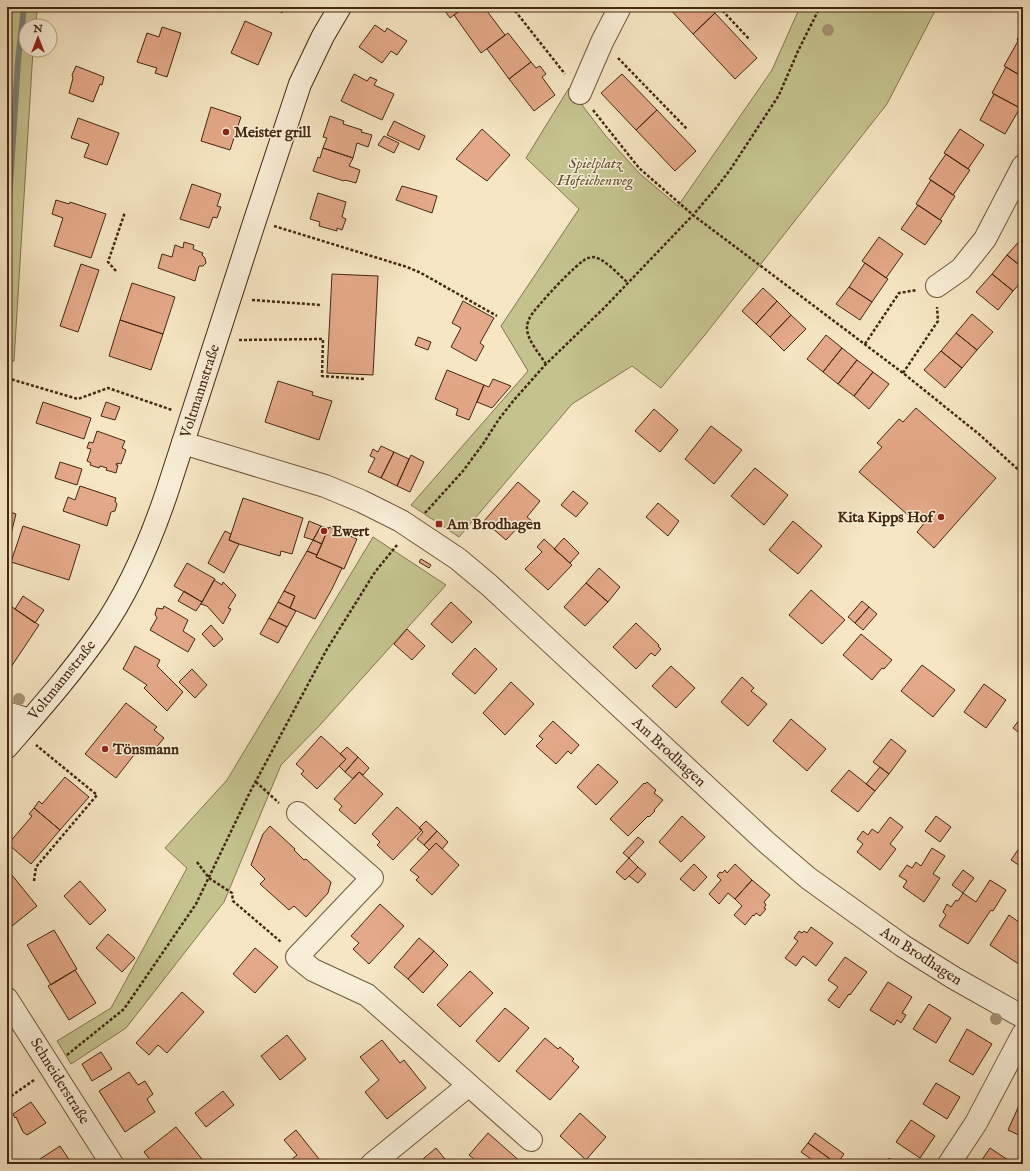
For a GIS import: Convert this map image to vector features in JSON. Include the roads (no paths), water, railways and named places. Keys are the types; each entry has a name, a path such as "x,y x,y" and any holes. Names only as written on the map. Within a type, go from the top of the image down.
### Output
{"street":[{"name":"Voltmannstraße","path":"19,733 83,656 100,633 144,554 156,524 196,404 300,84 323,36 340,7"},
{"path":"580,93 602,42 620,7"},
{"path":"937,286 961,269 985,239 1023,166"},
{"name":"Am Brodhagen","path":"183,443 325,486 361,501 401,521 443,548 489,585 759,836 808,878 909,950 954,978 1023,1016"},
{"path":"7,713 19,733"},
{"path":"298,813 372,878 298,957 312,970 367,995 531,1140"},
{"name":"Schneiderstraße","path":"7,999 112,1164"},
{"path":"949,1164 976,1123 1023,1034"},
{"path":"372,1164 469,1085"}],"waterway":[{"path":"7,233 18,61 24,7"}],"place":[{"name":"Meister grill","path":"226,132"},
{"name":"Kita Kipps Hof","path":"941,517"},
{"name":"Am Brodhagen","path":"439,524"},
{"name":"Ewert","path":"324,531"},
{"name":"Tönsmann","path":"105,749"}],"park label":[{"name":"Spielplatz Hofeichenweg","path":"595,172"}]}
